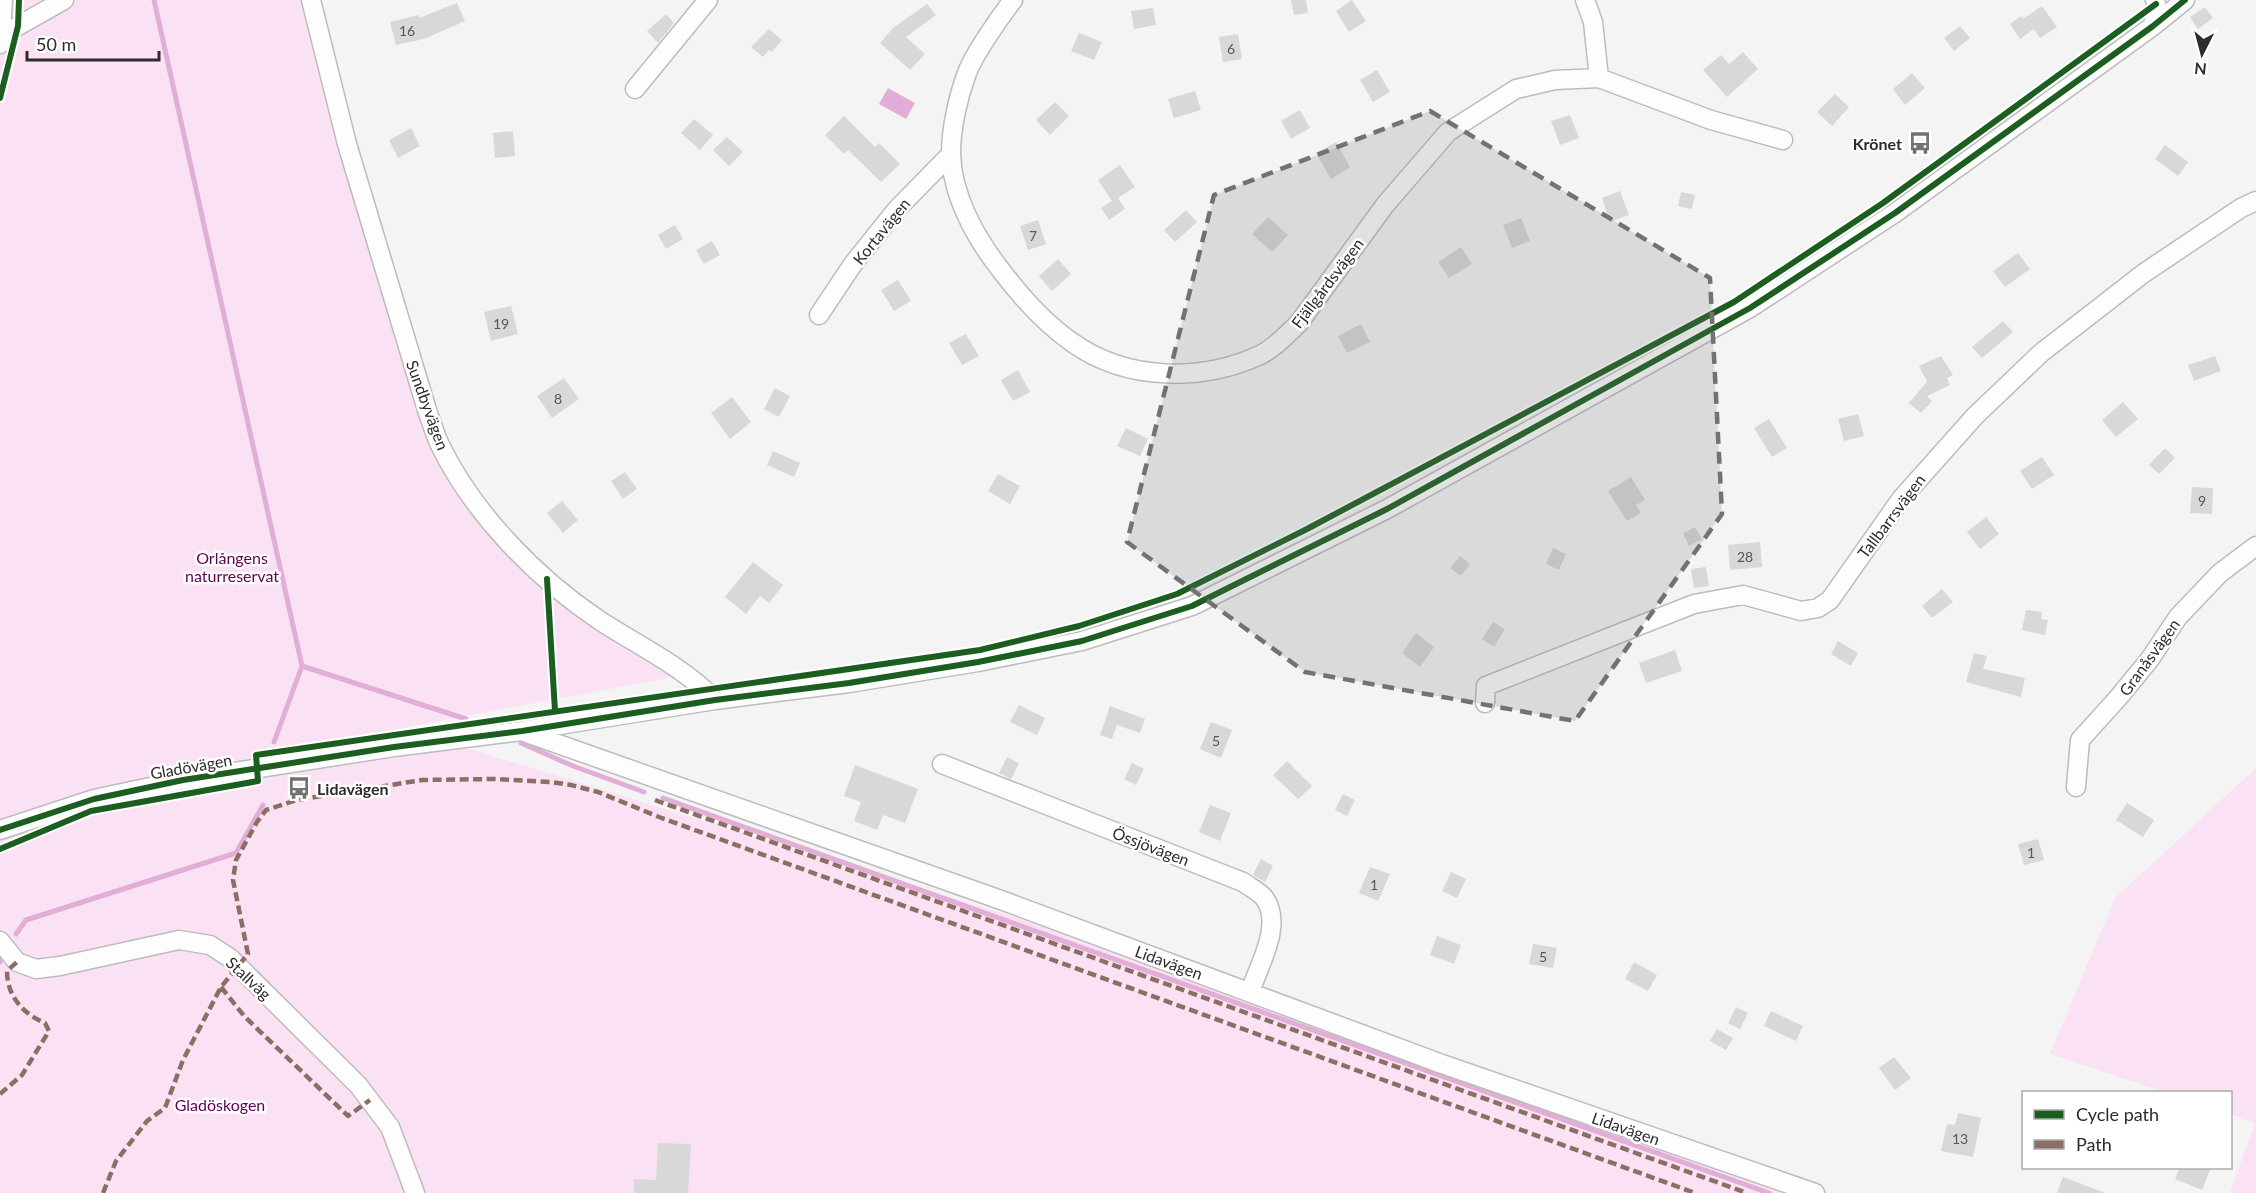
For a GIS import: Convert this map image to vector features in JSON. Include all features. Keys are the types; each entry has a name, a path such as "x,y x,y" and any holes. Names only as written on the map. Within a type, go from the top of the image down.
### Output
{"street":[{"path":"1,40 3,0"},
{"path":"1,40 64,0"},
{"name":"Sundbyvägen","path":"311,0 347,144 427,410 440,445 482,513 547,579 596,617 690,676 715,700"},
{"path":"635,89 708,0"},
{"name":"Fjällgårdsvägen","path":"1013,0 967,72 954,122 951,154 956,187 966,213 986,251 1024,301 1074,344 1108,362 1149,373 1214,371 1262,354 1281,340 1299,323 1384,204 1448,132 1516,89 1555,80 1599,78 1711,120 1783,140"},
{"path":"1585,0 1593,22 1599,78"},
{"path":"2153,26 2155,0"},
{"name":"Gladövägen","path":"0,830 94,799 183,780 394,747 522,731 715,700 849,683 989,660 1082,641 1192,606 1387,509 1750,308 1895,213 2153,26 2185,0"},
{"name":"Kortavägen","path":"819,315 853,264 897,209 951,154"},
{"name":"Tallbarrsvägen","path":"1485,703 1486,686 1694,604 1743,595 1801,611 1818,608 1830,600 1908,491 1965,426 2041,353 2144,273 2241,208 2256,201"},
{"name":"Granåsvägen","path":"2076,788 2080,740 2150,659 2178,617 2220,573 2256,546"},
{"name":"Lidavägen","path":"522,731 1001,900 1442,1064 1815,1193"},
{"name":"Össjövägen","path":"942,764 1243,882 1265,897 1272,915 1271,935 1250,992"},
{"name":"Stallväg","path":"0,941 17,962 36,969 60,966 179,940 210,945 230,958 358,1085 390,1127 415,1193"}],"highlighted area":[{"path":"1430,111 1710,278 1722,514 1575,721 1305,672 1127,542 1214,195"}],"green space":[{"name":"Orlångens naturreservat","path":"0,0 300,0 412,394 450,482 484,526 679,676 402,728 1054,929 1787,1193 0,1193"},
{"path":"2256,768 2256,1193 2230,1193 2255,1123 2232,1114 2232,1091 2162,1091 2050,1054 2115,898"}],"shaded area":[{"path":"888,88 915,103 906,119 879,104"}],"building":[{"path":"1291,0 1306,0 1308,13 1294,15"},
{"path":"1352,0 1366,21 1349,32 1336,11"},
{"path":"457,3 465,21 424,39 396,45 390,22 419,15 419,18"},
{"path":"927,4 936,15 906,37 925,54 910,70 880,43 893,28"},
{"path":"2042,6 2057,27 2040,38 2034,29 2020,39 2010,24 2021,16 2023,19"},
{"path":"2205,7 2213,18 2198,29 2190,17"},
{"path":"1153,8 1156,25 1134,29 1131,11"},
{"path":"666,14 674,23 658,43 647,31"},
{"path":"1960,26 1970,38 1954,51 1944,38"},
{"path":"769,29 782,40 772,52 769,50 763,57 751,47"},
{"path":"1079,33 1102,42 1094,60 1071,51"},
{"path":"1238,34 1242,59 1223,62 1219,37"},
{"path":"1743,52 1758,69 1727,97 1703,70 1721,55 1729,64"},
{"path":"1377,70 1390,92 1373,102 1360,80"},
{"path":"1912,73 1925,88 1905,105 1893,89"},
{"path":"1195,91 1201,110 1174,118 1168,99"},
{"path":"1835,94 1849,107 1832,126 1817,112"},
{"path":"1055,102 1069,116 1050,135 1036,120"},
{"path":"1300,110 1310,128 1291,139 1281,121"},
{"path":"1570,115 1579,138 1560,145 1551,121"},
{"path":"844,116 875,147 879,143 900,164 881,182 848,150 844,154 825,135"},
{"path":"694,119 713,135 700,150 681,133"},
{"path":"411,128 420,146 398,158 389,140"},
{"path":"513,131 515,156 495,158 493,133"},
{"path":"727,137 743,152 729,166 713,150"},
{"path":"1336,142 1350,167 1331,179 1316,153"},
{"path":"2165,145 2188,162 2178,176 2155,159"},
{"path":"1120,165 1135,187 1118,198 1125,209 1109,220 1101,208 1112,201 1098,180"},
{"path":"1620,191 1629,215 1610,222 1602,198"},
{"path":"1681,192 1695,195 1692,209 1678,206"},
{"path":"1186,210 1197,222 1175,242 1164,230"},
{"path":"1268,217 1288,235 1272,252 1252,234"},
{"path":"1521,218 1530,241 1512,248 1503,225"},
{"path":"1038,220 1046,244 1028,250 1020,226"},
{"path":"675,225 683,239 666,249 658,235"},
{"path":"712,241 720,255 704,264 696,250"},
{"path":"1461,247 1472,264 1449,278 1438,262"},
{"path":"2018,253 2030,269 2005,287 1993,271"},
{"path":"1058,259 1071,274 1052,291 1039,276"},
{"path":"898,280 911,301 894,311 881,290"},
{"path":"511,306 518,334 491,341 484,312"},
{"path":"2003,321 2013,332 1982,358 1972,347"},
{"path":"1361,324 1370,342 1347,353 1338,336"},
{"path":"966,334 979,356 962,365 949,343"},
{"path":"1941,356 1953,375 1947,378 1950,385 1927,396 1932,401 1921,413 1910,404 1907,405 1927,382 1919,366"},
{"path":"2215,356 2221,371 2194,381 2188,365"},
{"path":"1018,370 1030,392 1013,401 1001,380"},
{"path":"564,378 579,399 552,418 537,396"},
{"path":"775,388 790,396 779,417 764,409"},
{"path":"732,397 751,422 730,439 711,413"},
{"path":"2123,402 2138,419 2116,437 2102,420"},
{"path":"1858,414 1864,436 1844,441 1838,419"},
{"path":"1769,419 1787,448 1772,457 1754,428"},
{"path":"1126,428 1148,439 1140,456 1117,446"},
{"path":"2165,448 2175,458 2159,474 2149,465"},
{"path":"773,451 800,463 794,477 767,465"},
{"path":"2042,457 2054,475 2032,489 2020,471"},
{"path":"625,472 637,489 623,499 611,481"},
{"path":"998,474 1020,486 1010,504 988,491"},
{"path":"1631,477 1645,500 1636,505 1641,513 1627,521 1608,491"},
{"path":"2192,487 2213,488 2212,514 2190,513"},
{"path":"562,501 578,520 563,533 547,513"},
{"path":"1986,517 1999,534 1980,549 1967,532"},
{"path":"1695,527 1702,539 1689,546 1683,533"},
{"path":"1760,542 1762,567 1730,570 1728,545"},
{"path":"1553,548 1566,554 1559,570 1546,564"},
{"path":"1460,556 1470,564 1461,576 1450,568"},
{"path":"753,562 783,585 769,603 760,596 746,614 725,597"},
{"path":"1706,567 1709,586 1694,588 1691,569"},
{"path":"1942,589 1953,602 1932,618 1922,606"},
{"path":"2026,610 2042,612 2041,619 2048,620 2045,635 2022,630"},
{"path":"1493,622 1505,629 1494,647 1482,639"},
{"path":"1416,633 1434,647 1420,667 1402,653"},
{"path":"1838,641 1858,653 1851,666 1831,654"},
{"path":"1675,650 1682,671 1646,683 1639,663"},
{"path":"1974,653 1987,656 1983,669 2025,678 2021,697 1966,682"},
{"path":"1019,705 1045,718 1037,735 1010,722"},
{"path":"1110,706 1145,719 1140,733 1117,725 1112,739 1100,735"},
{"path":"1211,722 1232,730 1221,758 1200,749"},
{"path":"1007,757 1019,763 1011,779 999,773"},
{"path":"1287,761 1312,786 1298,799 1273,775"},
{"path":"1132,763 1144,769 1136,785 1124,779"},
{"path":"855,765 918,789 905,823 883,815 877,830 854,821 861,802 844,796"},
{"path":"1343,794 1355,800 1347,816 1335,810"},
{"path":"2127,803 2154,820 2143,837 2116,820"},
{"path":"1210,805 1231,813 1220,841 1199,832"},
{"path":"2038,839 2044,860 2024,865 2018,844"},
{"path":"1261,859 1273,866 1265,882 1253,875"},
{"path":"1370,867 1390,874 1378,901 1359,893"},
{"path":"1451,872 1466,879 1457,898 1442,891"},
{"path":"1437,936 1461,945 1454,964 1430,955"},
{"path":"1533,944 1557,948 1553,968 1529,964"},
{"path":"1634,962 1657,975 1648,991 1625,979"},
{"path":"1736,1007 1748,1013 1740,1029 1728,1023"},
{"path":"1771,1011 1803,1026 1796,1041 1764,1026"},
{"path":"1717,1029 1733,1038 1726,1050 1710,1041"},
{"path":"1894,1057 1911,1078 1895,1090 1879,1068"},
{"path":"1958,1113 1981,1118 1973,1157 1941,1151 1947,1124 1955,1125"},
{"path":"658,1143 691,1144 688,1193 634,1193 634,1179 656,1180"},
{"path":"2179,1169 2210,1169 2202,1190 2175,1179"},
{"path":"2063,1177 2103,1192 2103,1193 2057,1193"}],"waterway":[{"path":"154,0 302,666 466,719"},
{"path":"274,742 302,666"},
{"path":"521,743 573,766 644,792"},
{"path":"663,798 1769,1193"},
{"path":"16,934 26,920 236,853 263,805"}],"marked path":[{"path":"103,1193 116,1161 147,1121 165,1108 183,1060 221,987 248,954 233,880 236,860 266,810 297,800 422,780 495,779 551,782 598,792 659,817 1695,1193"},
{"path":"655,800 1747,1193"},
{"path":"0,1094 22,1075 49,1031 45,1023 30,1015 13,996 7,971 17,962"},
{"path":"221,987 245,1017 348,1116 370,1100"}],"cycle path":[{"path":"0,98 18,26 19,0"},
{"path":"0,830 94,799 183,780 394,747 522,731 715,700 849,683 978,662 1082,641 1192,606 1387,509 1750,308 1895,213 2153,26 2185,0"},
{"path":"0,849 91,811 258,781 256,755 980,650 1079,626 1177,594 1307,529 1734,302 1883,203 2156,4"},
{"path":"547,579 555,711"}],"place":[{"name":"Krönet","path":"1920,143"},
{"name":"Lidavägen","path":"299,788"}],"park label":[{"name":"Gladöskogen","path":"220,1104"}]}
